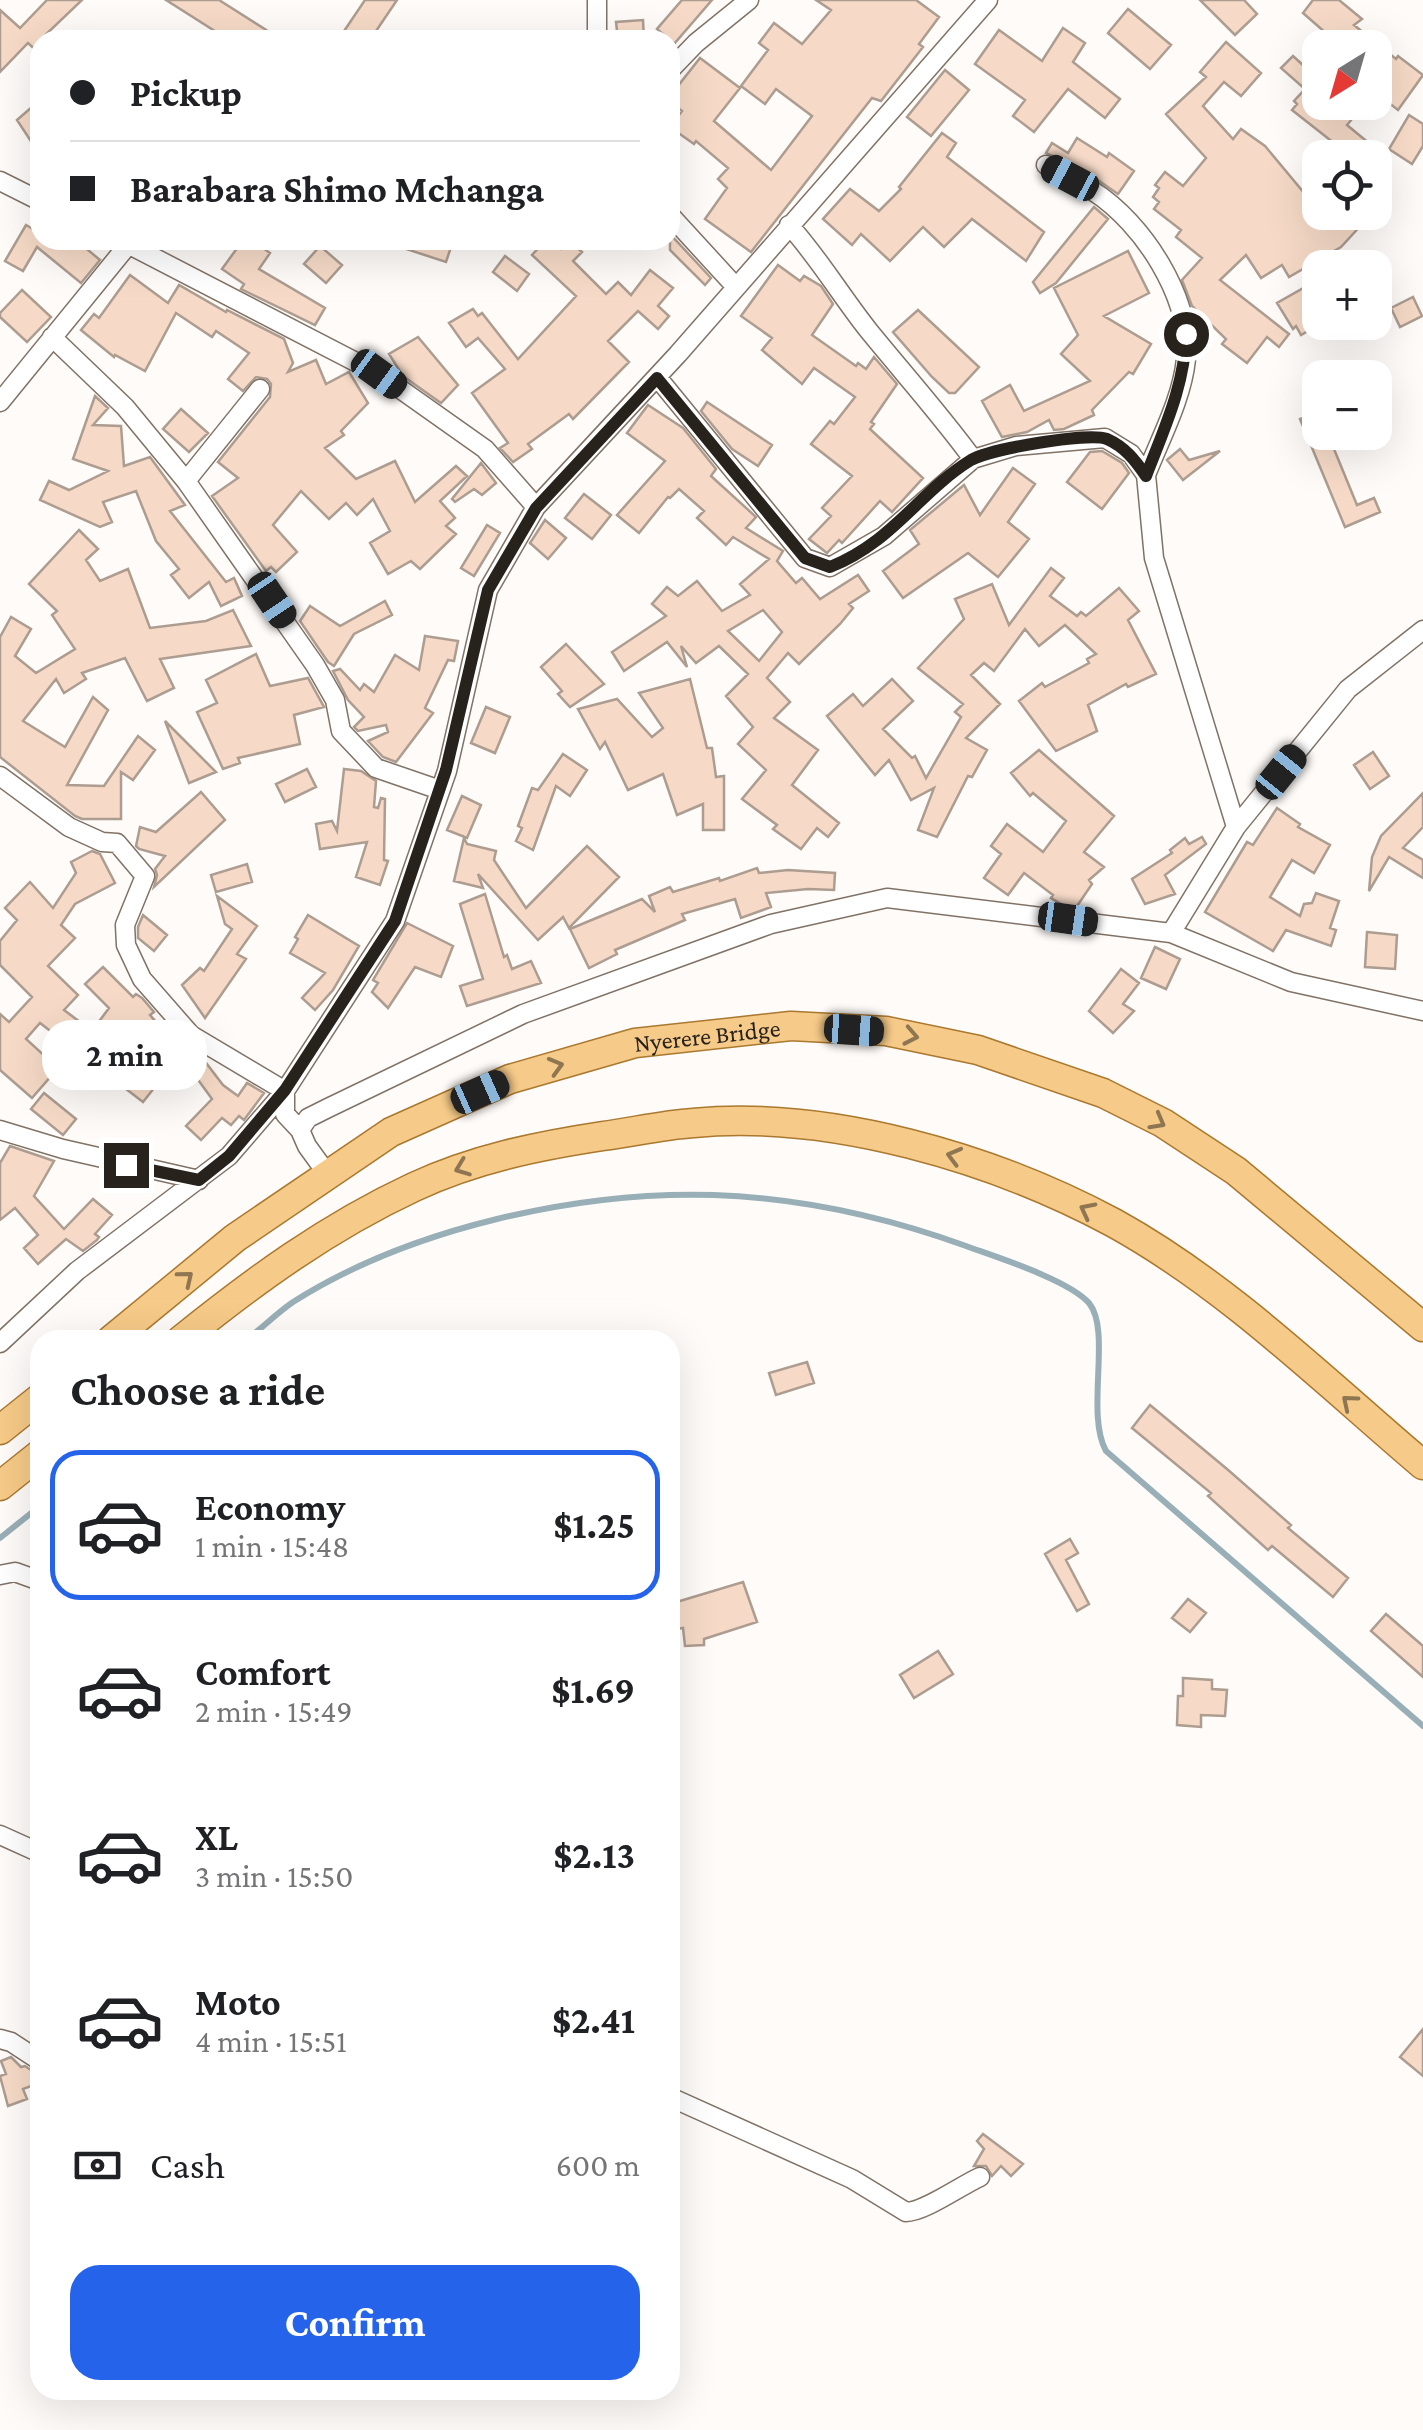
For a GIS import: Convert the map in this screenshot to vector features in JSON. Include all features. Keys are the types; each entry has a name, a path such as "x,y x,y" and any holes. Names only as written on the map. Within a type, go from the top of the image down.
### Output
{"main road":[{"name":"Nyerere Bridge","path":"123,1330 236,1238 391,1132 510,1079 636,1043 791,1026 886,1032 978,1050 1103,1093 1163,1123 1236,1171 1423,1327"},
{"path":"193,1330 258,1277 333,1230 415,1186 496,1155 694,1122 786,1124 880,1138 964,1158 1046,1189 1117,1225 1229,1300 1423,1465"},
{"path":"0,1430 30,1406"},
{"path":"0,1486 30,1462"}],"street":[{"path":"597,0 597,30"},
{"path":"680,60 750,0"},
{"path":"0,1343 77,1271 229,1156 285,1090 395,921 440,790 488,590 536,508 657,378 988,0"},
{"path":"1046,166 1094,192 1117,211 1160,266 1177,301 1186,334 1186,361 1146,476 1154,558 1236,827"},
{"path":"0,181 30,195"},
{"path":"789,225 821,260 867,328 937,410 972,459"},
{"path":"680,226 735,286"},
{"path":"0,402 120,250"},
{"path":"144,250 379,374 484,449 536,508"},
{"path":"52,337 126,407 186,481 315,665 334,700 341,732 376,768 440,790"},
{"path":"657,378 805,558 818,565 830,567 847,560 884,536 972,459 1016,446 1104,438 1131,454 1146,476"},
{"path":"186,481 260,389"},
{"path":"1171,933 1236,827 1348,688 1420,636"},
{"path":"0,776 69,826 125,848 144,876 124,925 126,946 142,978 191,1034 285,1090"},
{"path":"300,1130 308,1118 522,1014 771,924 887,898 1171,933 1291,982 1423,1011"},
{"path":"285,1090 285,1114 300,1130 328,1175"},
{"path":"0,1130 63,1149 199,1180"},
{"path":"0,1574 15,1572 30,1577"},
{"path":"0,1835 30,1849"},
{"path":"0,2039 30,2054"},
{"path":"680,2102 852,2180 906,2212 930,2205 949,2190 980,2177"}],"building":[{"path":"47,0 82,0 50,30 30,30 30,45 0,72 0,10 20,28"},
{"path":"166,0 219,0 266,30 213,30"},
{"path":"365,0 397,0 377,30 345,30"},
{"path":"682,0 712,0 680,37 680,30 657,29"},
{"path":"816,0 916,0 939,17 919,44 923,47 881,101 872,98 751,252 705,219 727,188 718,179 728,168 696,141 694,144 680,134 680,83 700,58 740,88 714,121 771,170 812,116 776,89 765,104 741,86 768,50 759,43 774,23 802,44 831,10"},
{"path":"1200,0 1244,0 1257,14 1235,35"},
{"path":"1313,0 1339,0 1362,19 1354,25 1360,30 1322,30 1303,13"},
{"path":"1128,9 1171,45 1150,69 1108,33"},
{"path":"643,20 644,30 617,30 616,22"},
{"path":"1063,28 1085,43 1073,62 1120,99 1105,118 1068,89 1034,132 1013,116 1025,100 975,64 999,30 1042,61"},
{"path":"1226,42 1261,73 1241,96 1224,82 1203,106 1233,139 1241,129 1265,146 1302,190 1302,230 1357,230 1336,250 1302,250 1302,270 1289,277 1282,265 1261,278 1246,255 1220,280 1289,334 1279,347 1267,337 1247,363 1222,344 1226,339 1192,306 1182,280 1202,258 1176,237 1181,230 1154,209 1159,202 1153,197 1159,188 1155,185 1165,172 1183,186 1206,158 1166,114 1206,77 1200,72"},
{"path":"1293,56 1302,64 1302,86 1281,68"},
{"path":"1392,56 1423,75 1398,110 1392,105"},
{"path":"945,70 969,90 931,136 907,117"},
{"path":"1302,92 1302,118 1292,110 1297,104 1294,101"},
{"path":"30,109 30,140 17,120"},
{"path":"1409,115 1423,124 1423,146 1412,164 1392,151 1392,144"},
{"path":"1305,120 1351,120 1347,125 1365,140 1330,140"},
{"path":"942,133 956,143 947,157 1044,232 1026,261 972,219 944,247 923,227 890,261 861,234 852,245 823,219 850,189 879,211 901,189"},
{"path":"1077,138 1107,157 1109,153 1134,171 1118,194 1082,169 1046,153 1052,143 1068,153"},
{"path":"1094,207 1108,219 1056,283 1040,293 1033,282"},
{"path":"26,225 30,227 30,250 35,250 23,271 5,261"},
{"path":"680,245 711,278 705,285 670,250 680,250"},
{"path":"41,250 88,250 100,260 81,283"},
{"path":"236,250 266,250 270,253 259,269 325,308 315,325 241,289 244,284 222,269"},
{"path":"316,250 325,250 342,265 326,283 304,264"},
{"path":"409,250 450,250 446,262"},
{"path":"537,250 580,250 573,261 606,294 618,282 631,295 650,270 673,288 658,306 669,316 658,329 638,311 608,341 629,362 573,419 569,414 528,444 532,449 513,462 500,448 508,443 472,393 505,369 478,338 466,347 449,323 473,309 478,316 482,313 518,359 576,296 532,255"},
{"path":"1128,251 1149,293 1104,316 1151,344 1133,374 1129,372 1092,410 1094,415 1064,429 1054,430 1049,420 1027,432 1002,437 982,401 1010,385 1024,411 1090,381 1061,354 1078,335 1054,288"},
{"path":"505,256 529,274 517,291 493,272"},
{"path":"778,265 800,281 804,276 821,286 833,304 812,335 856,366 858,363 866,369 874,357 897,384 870,429 923,478 892,512 880,501 842,543 839,540 827,553 809,539 831,516 822,508 852,476 811,444 830,421 834,424 855,397 814,368 802,384 762,350 772,338 741,316"},
{"path":"130,275 168,303 179,285 284,339 293,363 288,372 316,360 326,384 349,372 368,403 341,431 344,435 325,448 356,479 395,461 415,502 456,466 467,476 440,501 455,518 446,526 456,534 420,569 411,561 388,574 370,543 390,531 373,499 357,515 346,503 329,519 301,491 273,525 297,552 276,572 271,567 266,571 212,496 238,478 218,462 270,397 271,384 256,377 243,391 228,379 249,353 216,331 212,337 176,313 145,371 114,357 81,330 94,314 99,318"},
{"path":"1302,289 1302,334 1296,326 1293,329 1277,303"},
{"path":"22,290 51,317 27,342 0,317"},
{"path":"1413,297 1422,316 1400,327 1392,308"},
{"path":"918,310 979,367 955,393 949,393 932,377 893,332"},
{"path":"418,337 458,385 441,403 403,376 389,354"},
{"path":"95,396 108,408 93,425 121,426 124,466 150,457 185,505 170,511 226,582 234,578 242,596 221,606 209,582 189,598 171,575 179,569 156,541 136,491 103,502 112,522 100,527 40,500 49,481 69,490 108,471 73,459"},
{"path":"707,402 772,445 758,466 732,449 701,411"},
{"path":"648,405 683,428 716,469 711,476 756,517 746,528 783,551 777,561 796,583 802,578 820,599 858,575 869,591 849,604 853,608 840,624 799,664 788,653 767,678 790,702 774,718 818,750 792,785 839,823 828,837 817,828 801,849 742,799 766,770 738,744 753,727 726,696 748,674 719,646 696,663 681,646 687,667 667,642 624,671 612,652 666,616 652,604 667,587 678,596 697,581 722,611 750,595 740,584 769,559 733,537 726,545 697,518 704,511 679,489 639,533 617,515 665,461 627,433","holes":["763,610 782,632 759,661 728,631"]},
{"path":"181,409 208,433 189,452 163,429"},
{"path":"1180,449 1189,460 1220,451 1183,480 1167,460"},
{"path":"1313,450 1334,450 1357,505 1374,498 1380,512 1345,527"},
{"path":"1102,451 1122,463 1129,473 1102,509 1067,482 1090,452"},
{"path":"481,463 496,483 482,495 474,489 455,502 452,499"},
{"path":"1013,468 1035,484 1008,522 1029,539 998,577 968,553 903,598 883,571 919,544 910,530 964,485 980,515"},
{"path":"584,494 611,515 592,539 565,518"},
{"path":"545,520 566,538 548,559 530,543"},
{"path":"487,525 500,533 474,576 461,568"},
{"path":"79,530 98,549 86,560 100,581 128,569 150,628 206,621 233,610 251,646 160,659 174,688 147,701 125,658 82,673 86,679 64,693 56,679 23,721 65,747 93,697 108,710 67,785 104,786 138,736 155,750 133,780 121,772 121,819 75,816 0,757 0,637 11,617 31,629 15,656 36,673 75,649 52,615 57,611 29,584"},
{"path":"1051,568 1064,578 1050,596 1077,616 1081,612 1086,616 1119,588 1139,611 1128,620 1156,674 1128,687 1126,684 1088,705 1097,731 1056,751 1019,701 1042,683 1045,687 1089,663 1087,659 1096,654 1065,625 1039,646 1025,629 994,671 984,663 971,675 1000,704 966,738 987,750 972,777 968,776 937,837 918,830 934,788 911,800 889,760 875,775 827,716 853,694 863,706 892,679 913,701 883,729 912,758 915,756 926,778 961,717 955,712 963,704 918,668 964,619 955,599 992,584 1009,625"},
{"path":"385,601 392,615 354,634 334,666 300,621 310,606 340,626"},
{"path":"425,636 458,641 454,661 448,660 425,708 433,713 396,762 383,757 368,741 388,732 386,725 358,731 354,727 364,717 348,700 333,671 340,669 360,690 364,684 374,692 395,655 419,670"},
{"path":"566,644 604,684 570,707 541,667"},
{"path":"256,654 270,686 308,678 324,707 294,715 300,744 238,758 240,763 223,769 197,712 217,703 206,680"},
{"path":"690,679 707,748 712,748 716,777 724,776 724,830 703,830 703,804 677,815 663,774 628,790 605,742 600,749 578,709 617,699 652,737 663,728 639,693"},
{"path":"486,707 510,717 495,753 471,743"},
{"path":"165,721 216,772 189,783"},
{"path":"1039,750 1114,816 1084,852 1104,867 1089,880 1092,884 1075,909 1051,898 1053,895 1024,873 1008,895 984,878 1001,854 991,846 1007,824 1043,852 1066,821 1033,793 1030,796 1011,773"},
{"path":"1373,752 1389,776 1370,789 1354,765"},
{"path":"563,754 587,770 570,796 556,786 533,850 516,841 522,828 518,826 532,788 538,790"},
{"path":"307,769 316,787 285,802 276,784"},
{"path":"344,769 361,771 376,781 374,807 378,808 381,798 385,799 384,860 388,861 380,885 356,877 367,842 320,849 316,824 332,821 337,831"},
{"path":"201,792 225,820 154,887 155,869 165,856 136,846 140,827 156,832"},
{"path":"1423,793 1423,827 1403,848 1423,860 1423,878 1389,857 1369,891 1372,857 1381,836"},
{"path":"462,796 481,805 467,838 447,830"},
{"path":"1277,808 1300,824 1298,827 1330,845 1314,873 1292,860 1270,897 1300,916 1304,904 1312,903 1316,893 1339,901 1330,928 1336,930 1331,946 1286,930 1273,951 1205,912 1247,842 1253,845"},
{"path":"1202,837 1206,844 1165,875 1175,894 1145,904 1132,879 1172,853 1170,850 1185,838 1189,844"},
{"path":"464,838 467,844 496,851 494,860 526,908 587,846 619,877 569,928 563,917 538,940 478,874 483,888 454,881"},
{"path":"92,851 100,854 115,883 75,904 61,925 75,938 48,966 78,995 64,1010 92,1031 109,1008 85,984 103,967 133,997 136,994 142,998 154,1012 150,1015 170,1038 174,1035 200,1055 223,1085 238,1096 247,1083 264,1093 244,1120 239,1116 231,1125 222,1118 201,1140 186,1126 212,1099 180,1055 143,1102 117,1082 122,1076 92,1054 88,1059 80,1054 40,1023 26,1039 58,1068 32,1098 0,1070 0,1014 9,1022 32,997 0,965 0,941 17,920 5,908 30,882 53,908 76,873 71,862"},
{"path":"247,864 252,882 216,892 211,875"},
{"path":"757,868 759,873 835,873 834,890 766,893 771,907 741,918 735,899 682,914 685,920 615,950 617,954 589,968 570,929 642,899 655,912 649,896 670,887 673,892"},
{"path":"485,894 504,957 507,955 512,969 531,961 541,983 467,1006 460,986 483,979 460,904"},
{"path":"217,896 257,926 237,954 246,959 205,1018 182,985 200,968 204,971 232,929 225,924"},
{"path":"143,915 167,935 154,951 138,938"},
{"path":"308,915 359,946 333,990 315,1010 302,998 325,973 290,953"},
{"path":"407,923 453,946 441,977 415,967 388,1008 372,992 378,983 373,980"},
{"path":"1367,932 1397,935 1395,969 1365,967"},
{"path":"1155,947 1180,959 1166,989 1141,978"},
{"path":"1121,969 1139,983 1123,1004 1134,1011 1113,1033 1089,1011"},
{"path":"44,1093 76,1119 63,1135 31,1109"},
{"path":"10,1146 54,1161 34,1196 64,1229 93,1199 112,1215 95,1234 97,1240 83,1251 66,1239 38,1264 24,1248 38,1235 15,1208 0,1220 0,1163"},
{"path":"807,1362 814,1383 776,1395 769,1373"},
{"path":"1150,1405 1348,1578 1333,1597 1272,1546 1268,1550 1208,1496 1211,1493 1132,1428"},
{"path":"1070,1539 1078,1553 1066,1560 1089,1604 1077,1611 1045,1554"},
{"path":"743,1582 757,1622 704,1639 704,1645 685,1646 683,1628 680,1628 680,1601"},
{"path":"1188,1599 1206,1613 1190,1632 1172,1618"},
{"path":"1386,1614 1423,1646 1423,1677 1371,1631"},
{"path":"938,1651 953,1674 914,1698 900,1675"},
{"path":"1183,1678 1212,1680 1212,1689 1227,1690 1225,1716 1201,1715 1201,1727 1177,1725"},
{"path":"1423,2029 1423,2076 1400,2057"},
{"path":"11,2057 30,2069 30,2086 23,2089 27,2099 8,2106 0,2076 6,2074 1,2061"},
{"path":"983,2134 1023,2164 1011,2176 1001,2166 992,2176 986,2166 974,2166 984,2149 977,2141"}],"waterway":[{"path":"258,1330 293,1302 389,1254 496,1219 607,1200 661,1195 778,1200 874,1218 936,1236 1049,1278 1089,1303 1098,1333 1098,1416 1106,1451 1423,1726"},
{"path":"0,1538 30,1514"}],"route":[{"path":"126,1165 199,1180 252,1132 303,1066 395,921 446,770 488,590 536,508 657,378 805,558 830,567 884,536 972,459 994,452 1077,438 1104,438 1131,454 1146,476 1180,386 1186,361 1186,334"}]}
